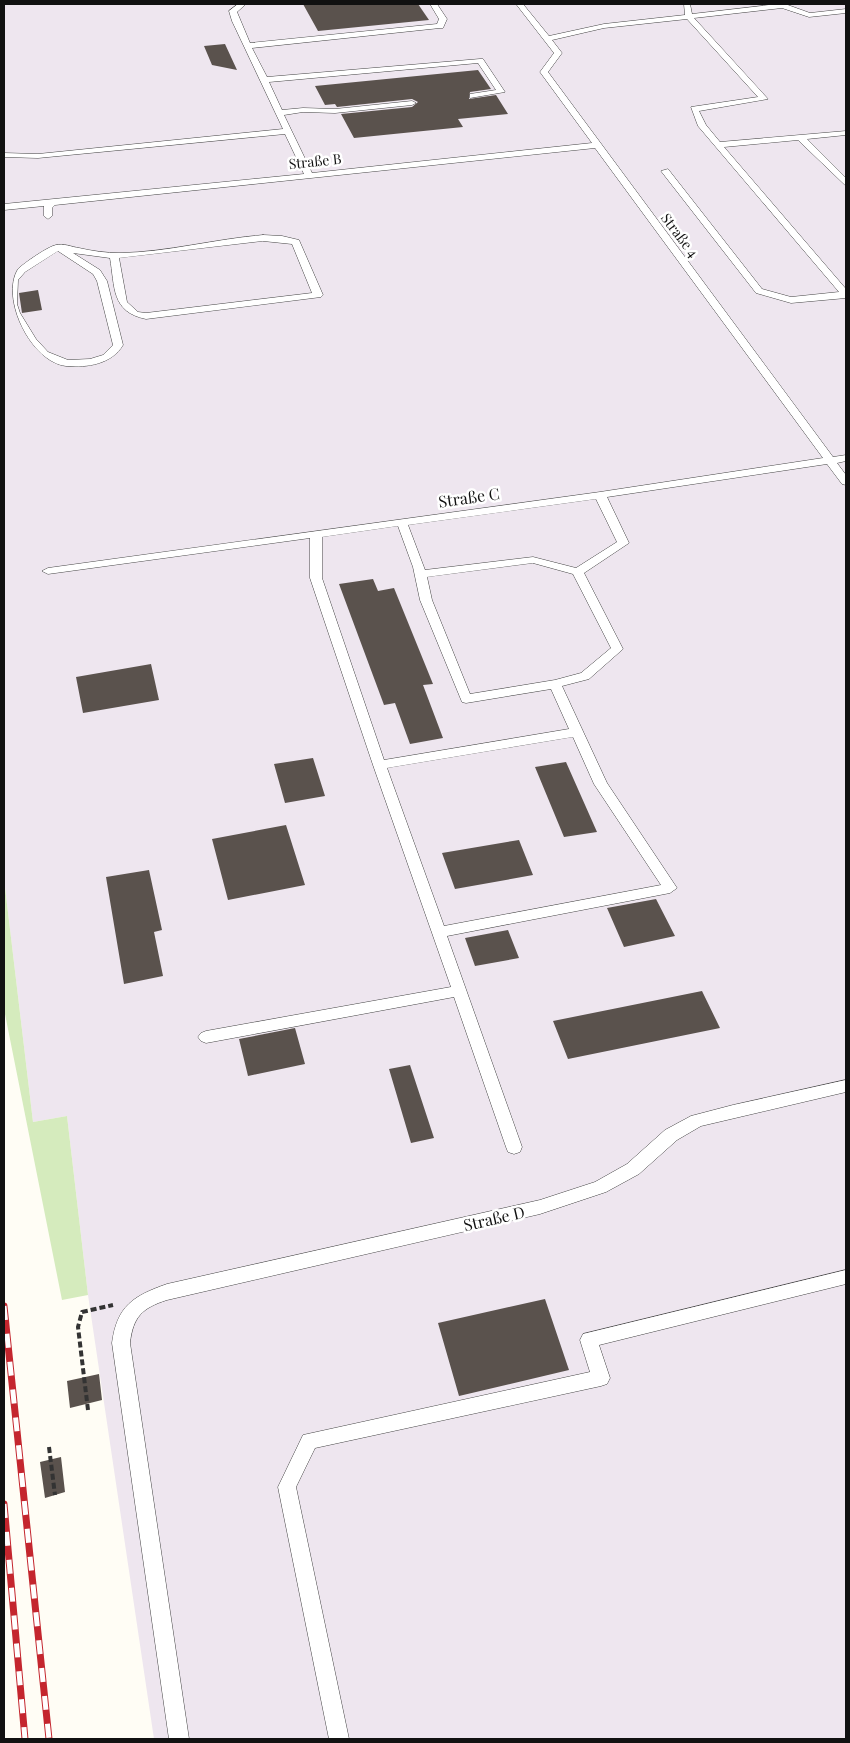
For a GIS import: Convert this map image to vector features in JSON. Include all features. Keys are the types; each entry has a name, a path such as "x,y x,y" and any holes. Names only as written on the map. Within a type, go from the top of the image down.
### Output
{"lane":[{"path":"242,4 233,11 247,46 309,176"},
{"path":"247,46 440,26 443,19 434,4"},
{"name":"Straße 4","path":"519,4 558,53 544,72 846,482"},
{"path":"688,4 689,17 764,99 694,109 702,126 846,295"},
{"path":"547,39 604,26 782,5 809,15 846,10 842,4"},
{"path":"263,80 480,61 501,92 473,96"},
{"path":"279,112 335,110 412,103"},
{"path":"4,155 38,156 287,131"},
{"path":"718,145 846,133"},
{"path":"800,137 846,183"},
{"name":"Straße B","path":"4,207 596,144"},
{"path":"664,171 759,291 773,298 788,302 806,302 846,295"},
{"path":"48,216 48,207 53,203"},
{"path":"58,247 96,272 102,281 118,345 114,354 102,360 73,363 46,357 38,350 14,310 13,280 22,270 58,247 114,255 262,238 288,239 296,242 318,295 146,316 135,314 122,303 114,255"},
{"name":"Straße C","path":"48,571 600,495 846,458"},
{"path":"578,572 623,543 600,495"},
{"path":"402,523 420,574 426,600 466,699 555,684 585,676 617,649 578,572 534,560 420,574"},
{"path":"316,535 316,578 379,765 514,1148"},
{"path":"439,932 670,888 600,784 555,684"},
{"path":"379,765 577,732"},
{"path":"206,1037 460,991"},
{"name":"Straße D","path":"127,1315 147,1298 167,1292 540,1207 600,1187 633,1169 671,1135 697,1121 733,1111 846,1086"},
{"path":"339,1739 287,1487 309,1441 601,1378 589,1340 846,1277"},
{"path":"127,1315 122,1327 121,1343 179,1739"}],"path":[{"path":"88,1410 78,1327 82,1312 114,1305 127,1315"},
{"path":"49,1447 55,1494"}],"shaded area":[{"path":"4,4 846,4 846,1739 154,1739 88,1295 67,1116 33,1122 4,879"}],"green space":[{"path":"4,879 33,1122 67,1116 88,1295 62,1300 4,1009"}],"building":[{"path":"303,4 418,4 429,20 318,31"},
{"path":"225,44 237,70 212,65 204,46"},
{"path":"478,70 491,89 470,92 469,99 496,95 508,114 458,119 463,127 354,138 341,114 412,107 418,102 412,99 337,107 335,104 325,105 315,86"},
{"path":"38,290 42,310 22,313 19,293"},
{"path":"373,579 378,591 394,588 433,684 423,685 443,738 410,744 395,703 384,705 339,584"},
{"path":"151,664 159,700 83,713 76,677"},
{"path":"313,758 325,796 285,803 274,764"},
{"path":"566,762 597,832 564,837 535,767"},
{"path":"286,825 305,885 228,900 212,839"},
{"path":"519,840 533,875 455,889 442,853"},
{"path":"149,870 162,930 154,932 163,976 124,984 106,877"},
{"path":"656,899 675,936 624,947 607,908"},
{"path":"508,930 519,958 475,966 465,938"},
{"path":"702,991 720,1028 568,1059 553,1021"},
{"path":"295,1028 305,1064 248,1076 239,1039"},
{"path":"410,1065 434,1138 411,1143 389,1069"},
{"path":"545,1299 569,1370 459,1396 438,1323"},
{"path":"99,1374 102,1400 70,1408 67,1381"},
{"path":"61,1457 65,1492 45,1498 40,1462"}],"railway":[{"path":"4,1306 49,1739"},
{"path":"4,1504 25,1739"}]}
